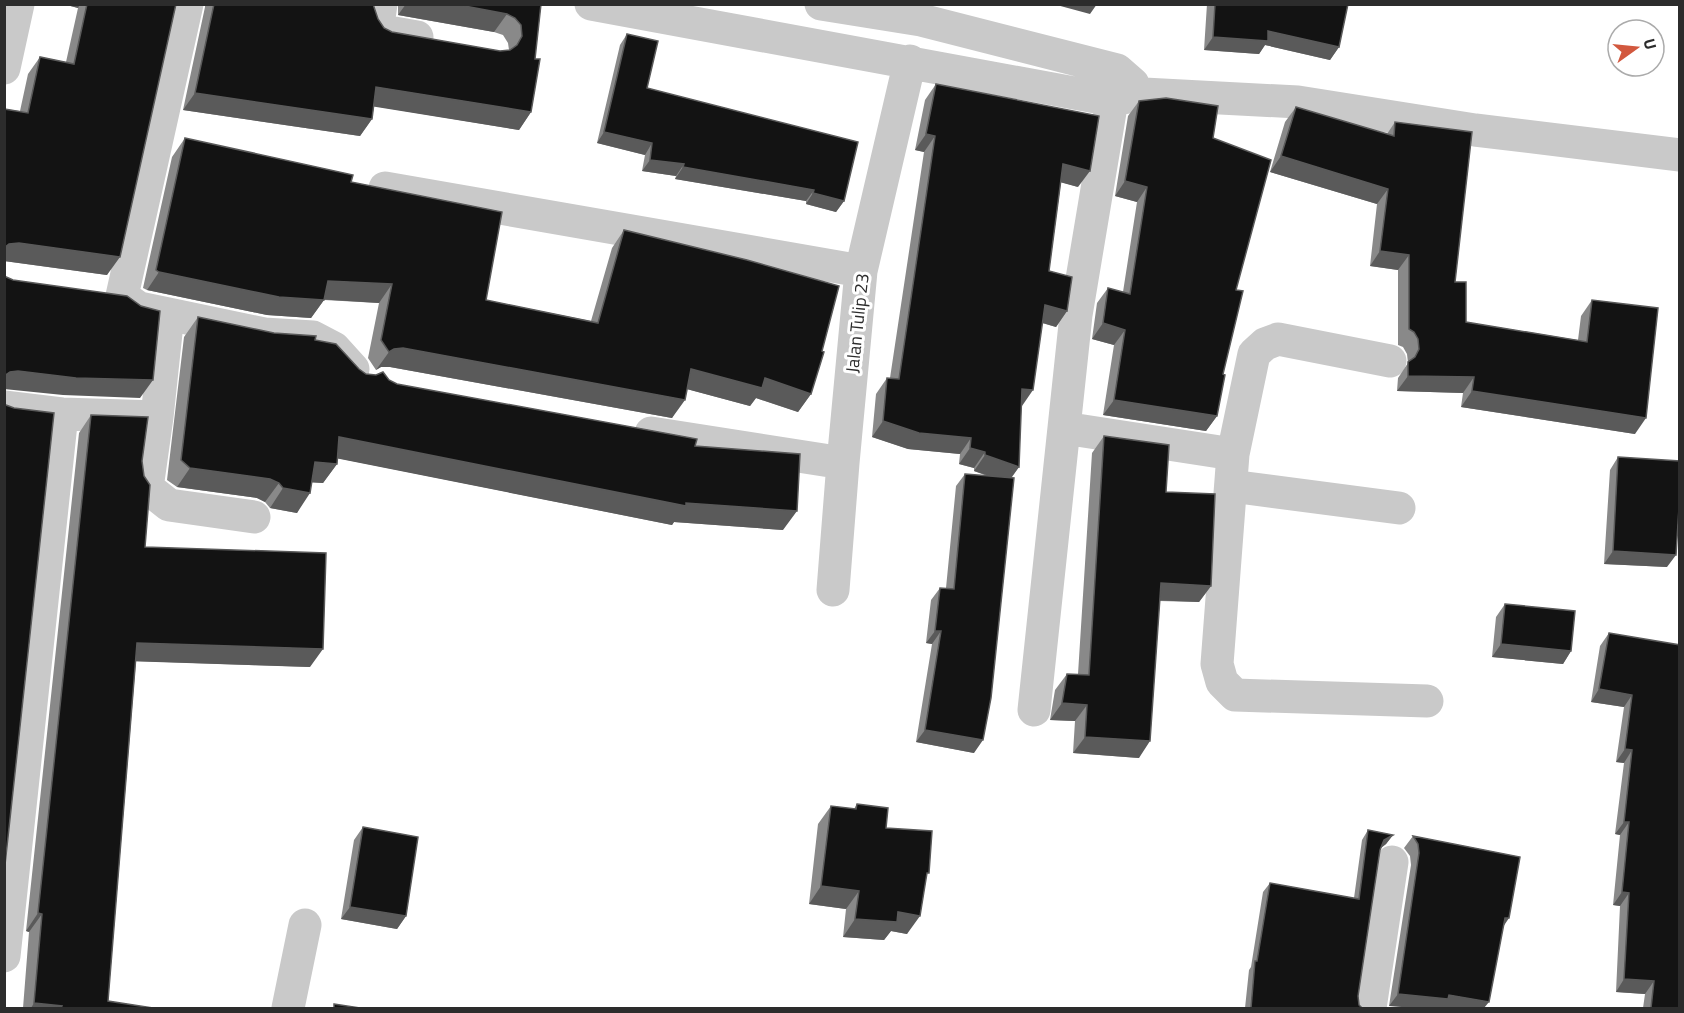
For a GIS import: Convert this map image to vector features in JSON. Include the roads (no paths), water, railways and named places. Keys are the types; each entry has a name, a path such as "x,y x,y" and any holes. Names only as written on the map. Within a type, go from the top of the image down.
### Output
{"street":[{"path":"4,68 18,4"},
{"path":"187,4 157,134 110,294 139,308 264,334 313,337 334,348 359,376"},
{"path":"381,4 379,18 383,31 448,42"},
{"path":"591,4 719,29 910,61 1115,85"},
{"path":"838,49 835,7 921,20 1144,94 1298,102 1475,130 1680,155"},
{"name":"Jalan Tulip 23","path":"833,590 861,271 910,61"},
{"path":"1034,710 1076,315 1115,85"},
{"path":"157,134 192,142"},
{"path":"385,188 861,271"},
{"path":"168,314 148,481 150,490 169,505 254,517"},
{"path":"1390,361 1278,339 1265,344 1254,354 1232,470 1217,664 1222,682 1235,695 1427,701"},
{"path":"4,407 63,414 157,417"},
{"path":"4,956 63,414"},
{"path":"1064,428 1232,470 1399,508"},
{"path":"626,429 843,464"},
{"path":"1370,1008 1392,862"},
{"path":"288,1008 305,925"}]}
